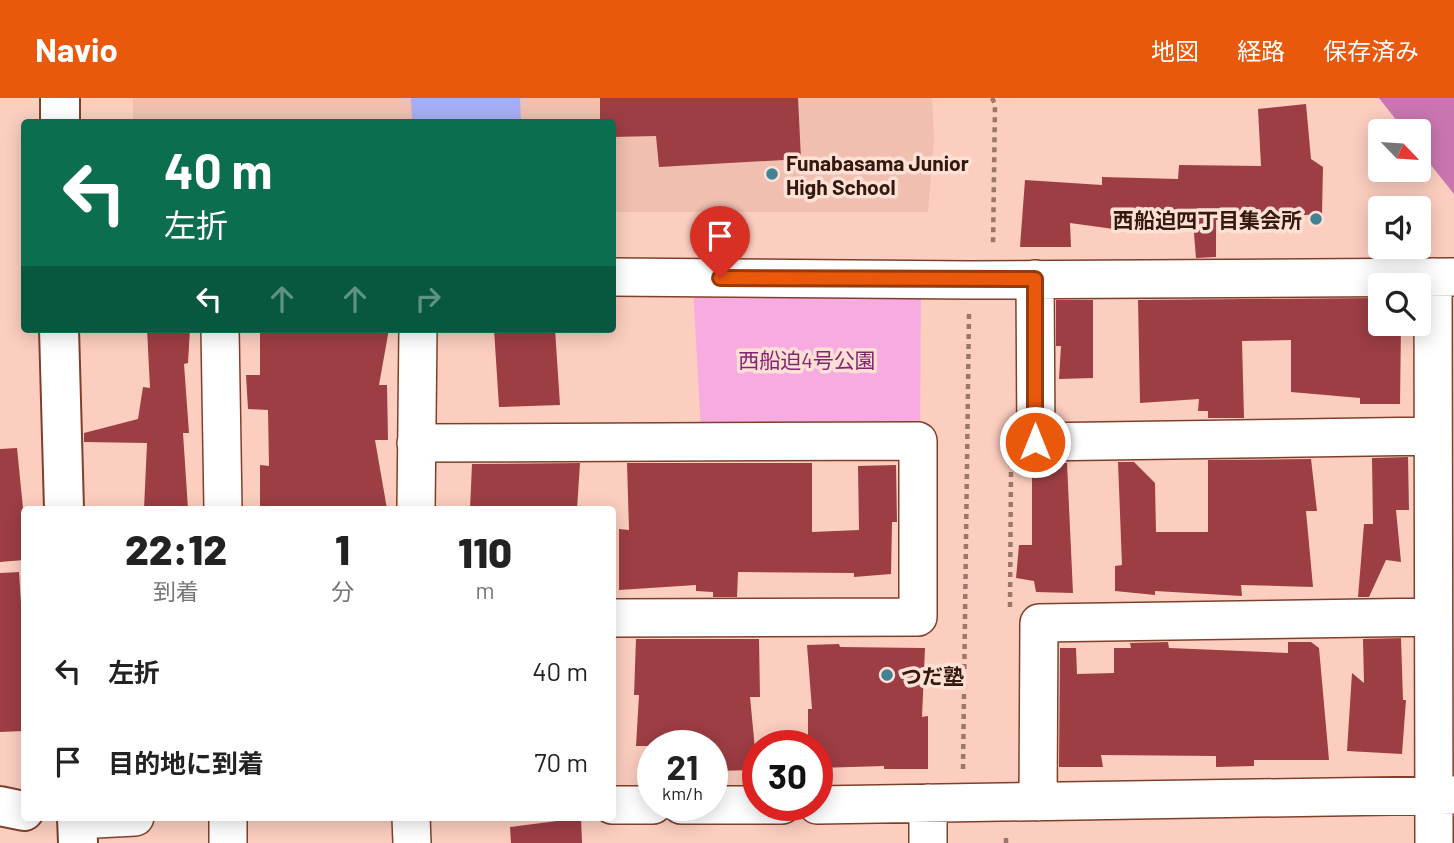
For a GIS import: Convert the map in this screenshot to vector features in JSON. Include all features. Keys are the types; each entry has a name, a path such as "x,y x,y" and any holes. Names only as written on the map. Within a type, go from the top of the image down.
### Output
{"street":[{"path":"60,98 60,119"},
{"path":"616,277 981,280 1444,277 1433,436 1433,617 1444,796 1434,843"},
{"path":"1035,279 1035,442 1433,436"},
{"path":"59,333 64,506"},
{"path":"220,333 223,506"},
{"path":"416,506 418,333"},
{"path":"416,443 918,441 918,617 616,618"},
{"path":"1023,802 1039,623 1433,617"},
{"path":"833,804 1444,796"},
{"path":"928,843 946,803"},
{"path":"616,805 637,805"},
{"path":"0,806 21,810"},
{"path":"73,824 100,821"},
{"path":"228,821 228,843"},
{"path":"411,821 412,843"}],"path":[{"path":"946,803 995,104 992,98"},
{"path":"1010,609 1012,458"},
{"path":"1006,843 1023,802"}],"shaded area":[{"name":"Funabasama Junior High School","path":"133,98 932,98 934,137 928,212 616,212 616,119 133,119"},
{"path":"1379,98 1454,98 1454,194 1432,166 1432,119 1396,119"}],"green space":[{"name":"西船迫4号公園","path":"693,285 921,287 920,433 701,432"}],"water":[{"path":"411,98 520,98 521,119 412,119"}],"building":[{"path":"600,98 798,98 801,159 659,167 656,136 616,137 616,119 600,119"},
{"path":"1306,104 1311,159 1323,167 1322,214 1216,220 1216,257 1196,258 1193,221 1177,222 1177,215 1124,215 1121,230 1070,223 1071,247 1020,247 1025,180 1102,185 1102,177 1178,179 1179,165 1261,166 1258,109"},
{"path":"1368,298 1368,336 1401,336 1400,404 1360,404 1360,398 1291,392 1291,340 1242,341 1244,418 1208,418 1208,411 1198,411 1199,399 1140,403 1138,300"},
{"path":"1056,300 1093,300 1093,378 1059,379 1061,346 1056,346"},
{"path":"147,333 190,333 188,363 184,364 189,433 183,433 188,506 144,506 147,443 84,442 84,433 138,419 143,387 150,388"},
{"path":"260,333 388,333 379,385 387,385 388,440 375,440 386,506 260,506 260,465 269,466 268,410 248,409 246,375 260,375"},
{"path":"494,333 555,333 560,405 499,407"},
{"path":"17,448 23,506 21,560 0,562 0,449"},
{"path":"1408,457 1409,510 1396,510 1401,562 1386,560 1369,597 1358,597 1364,524 1373,524 1372,458"},
{"path":"1311,459 1317,511 1306,511 1313,587 1241,585 1242,596 1155,591 1155,595 1115,591 1115,566 1122,565 1118,462 1134,462 1155,483 1156,532 1208,532 1208,460"},
{"path":"1032,462 1067,463 1073,593 1036,592 1034,581 1016,578 1019,545 1032,545"},
{"path":"580,463 577,506 470,506 472,464"},
{"path":"627,463 812,463 812,532 859,530 858,466 896,465 897,522 892,522 891,574 854,577 854,573 738,572 737,597 713,597 713,592 696,591 696,585 619,590 619,529 629,530"},
{"path":"19,572 21,731 0,732 0,573"},
{"path":"1401,638 1403,700 1406,700 1402,754 1347,751 1352,673 1364,683 1363,639"},
{"path":"636,639 759,639 760,697 750,697 753,730 742,730 742,770 728,771 728,730 637,730 636,746 639,695 634,695"},
{"path":"1168,642 1169,648 1288,653 1288,642 1311,642 1319,648 1329,760 1254,760 1254,766 1216,767 1216,756 1101,755 1103,767 1059,767 1060,648 1076,648 1077,674 1114,673 1114,648 1131,648 1130,643"},
{"path":"807,645 925,648 922,717 928,716 928,769 884,769 884,766 833,768 833,730 808,730 808,709 812,709"},
{"path":"581,821 582,843 511,843 510,827"}],"place":[{"name":"Funabasama Junior High School","path":"772,174"},
{"name":"西船迫四丁目集会所","path":"1316,219"},
{"name":"つだ塾","path":"887,675"}],"route":[{"path":"720,278 1035,279 1035,442"}]}
